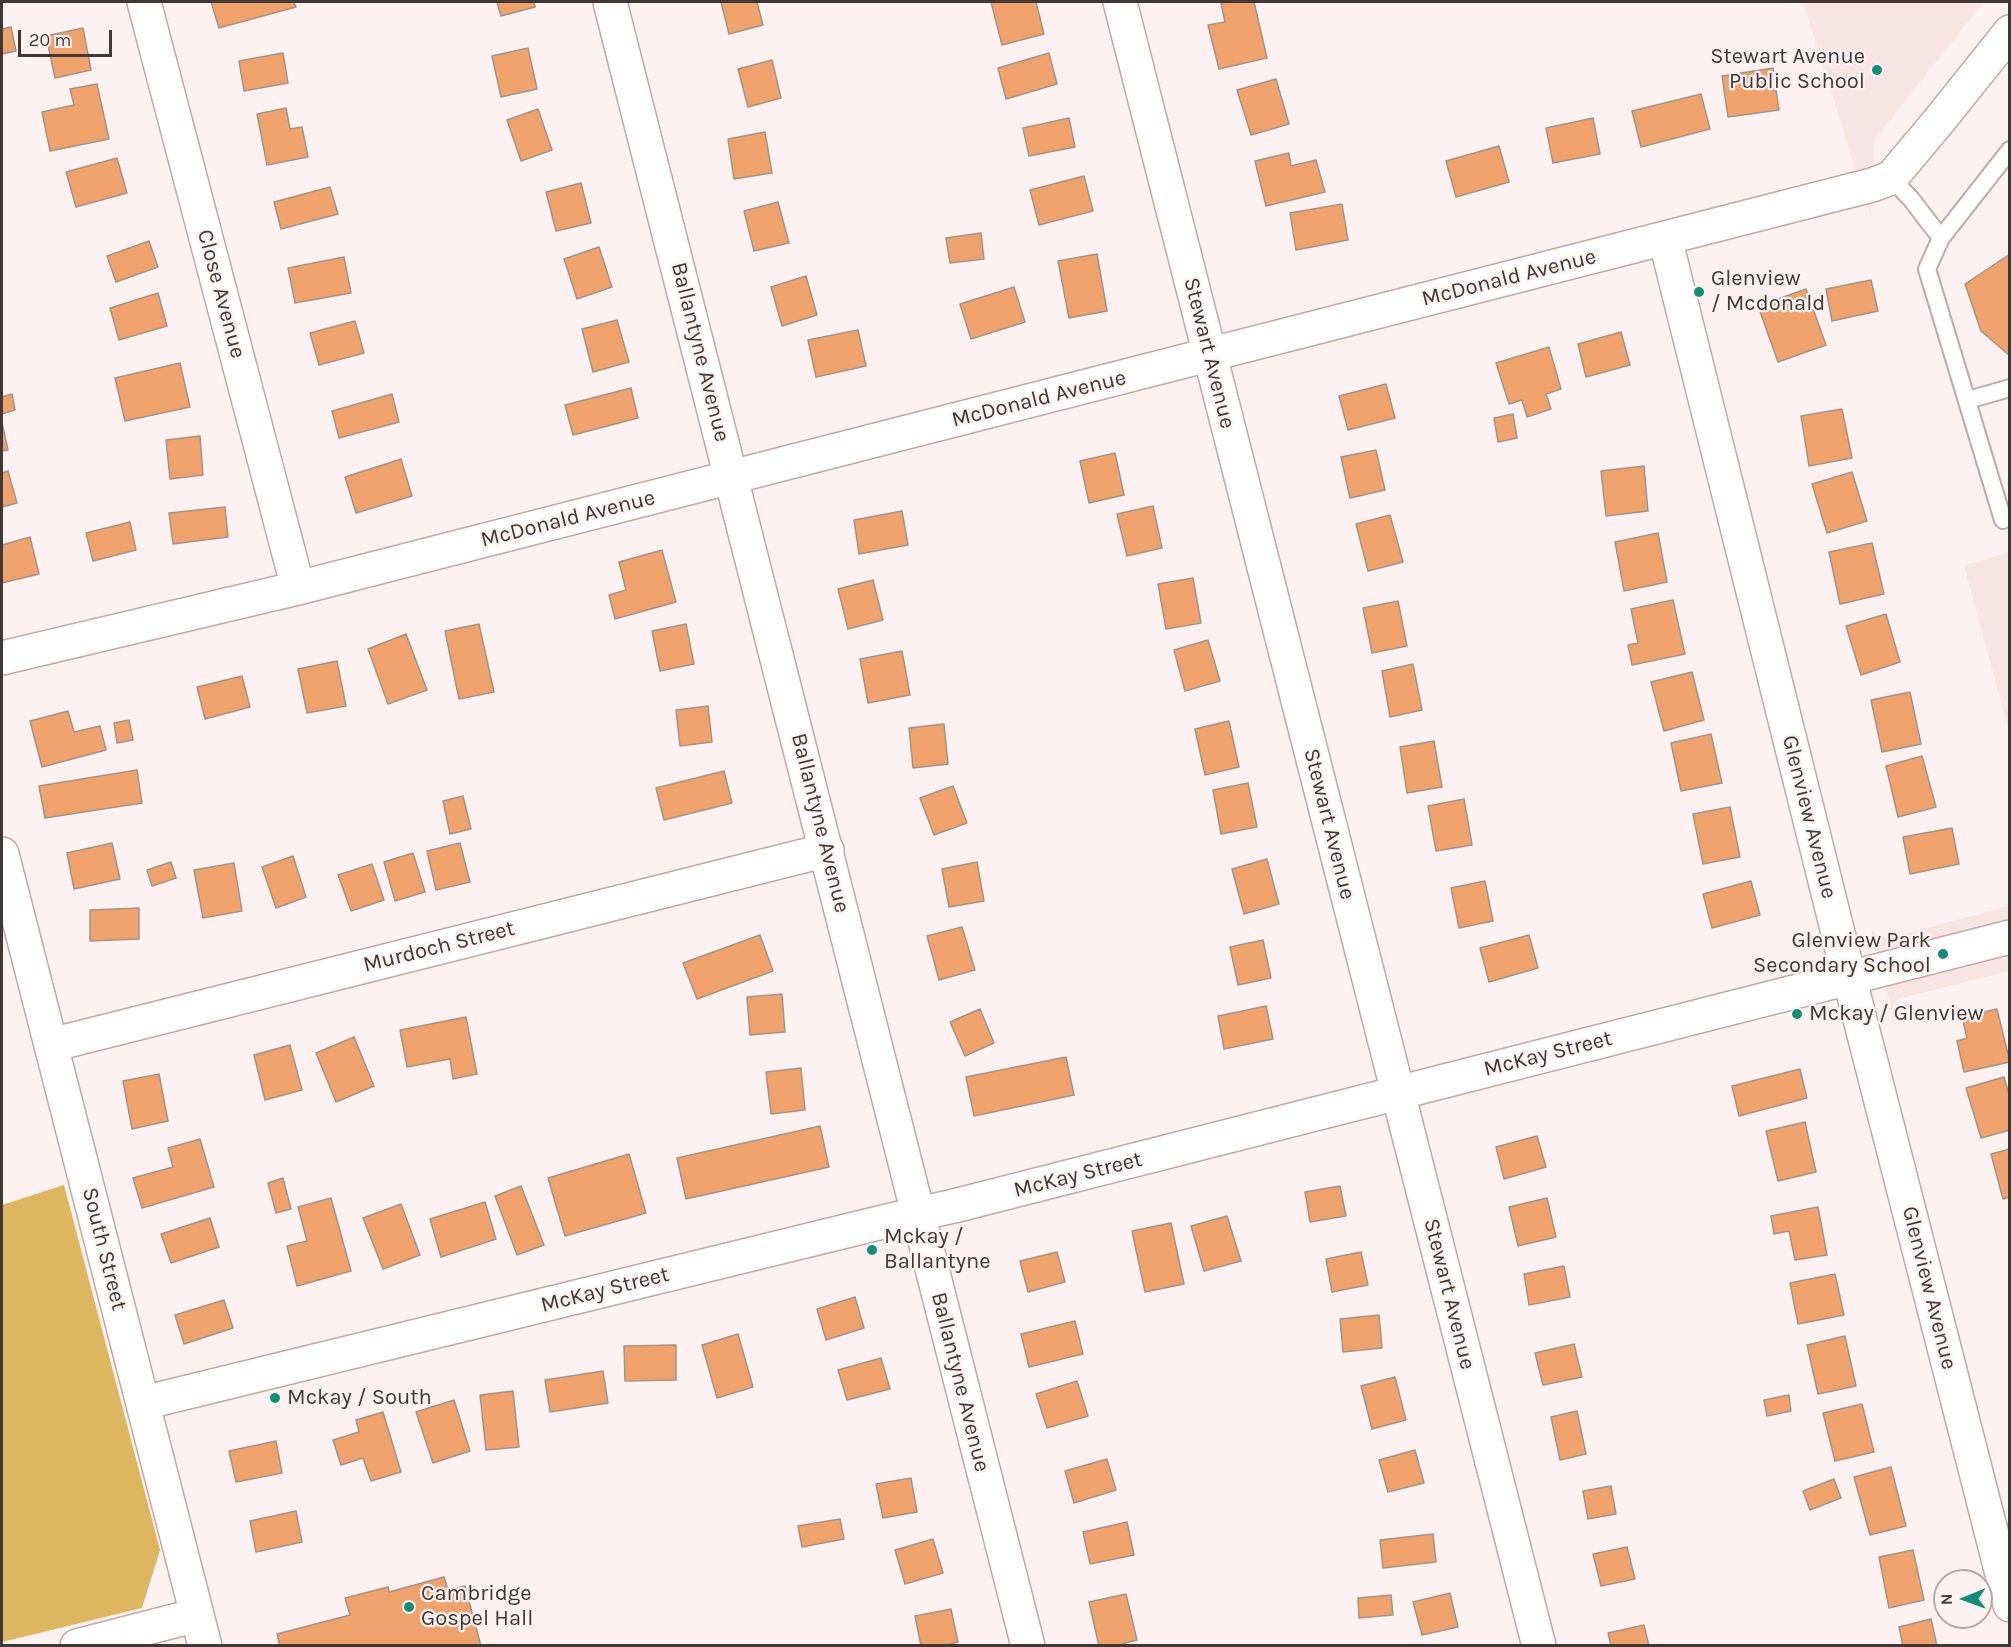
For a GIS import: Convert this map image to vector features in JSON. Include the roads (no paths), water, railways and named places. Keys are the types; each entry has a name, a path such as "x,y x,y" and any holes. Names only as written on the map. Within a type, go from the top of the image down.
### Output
{"street":[{"name":"Close Avenue","path":"144,2 298,588"},
{"name":"Ballantyne Avenue","path":"610,2 1028,1646"},
{"name":"Stewart Avenue","path":"1120,2 1539,1646"},
{"path":"1891,178 2010,32"},
{"name":"McDonald Avenue","path":"2,658 298,588 1210,356 1891,178"},
{"name":"Glenview Avenue","path":"1665,238 2010,1605"},
{"name":"Murdoch Street","path":"51,1045 826,850"},
{"name":"South Street","path":"2,854 201,1630"},
{"name":"McKay Street","path":"143,1403 918,1214 2010,937"},
{"path":"77,1646 201,1630"}],"lane":[{"path":"2003,520 1927,269 1941,238 2010,150"},
{"path":"1891,178 1911,199 1941,238"},
{"path":"1968,400 2010,388"}],"place":[{"name":"Stewart Avenue Public School","path":"1877,70"},
{"name":"Glenview / Mcdonald","path":"1699,292"},
{"name":"Glenview Park Secondary School","path":"1943,954"},
{"name":"Mckay / Glenview","path":"1797,1014"},
{"name":"Mckay / Ballantyne","path":"872,1250"},
{"name":"Mckay / South","path":"275,1398"},
{"name":"Cambridge Gospel Hall","path":"409,1607"}]}
